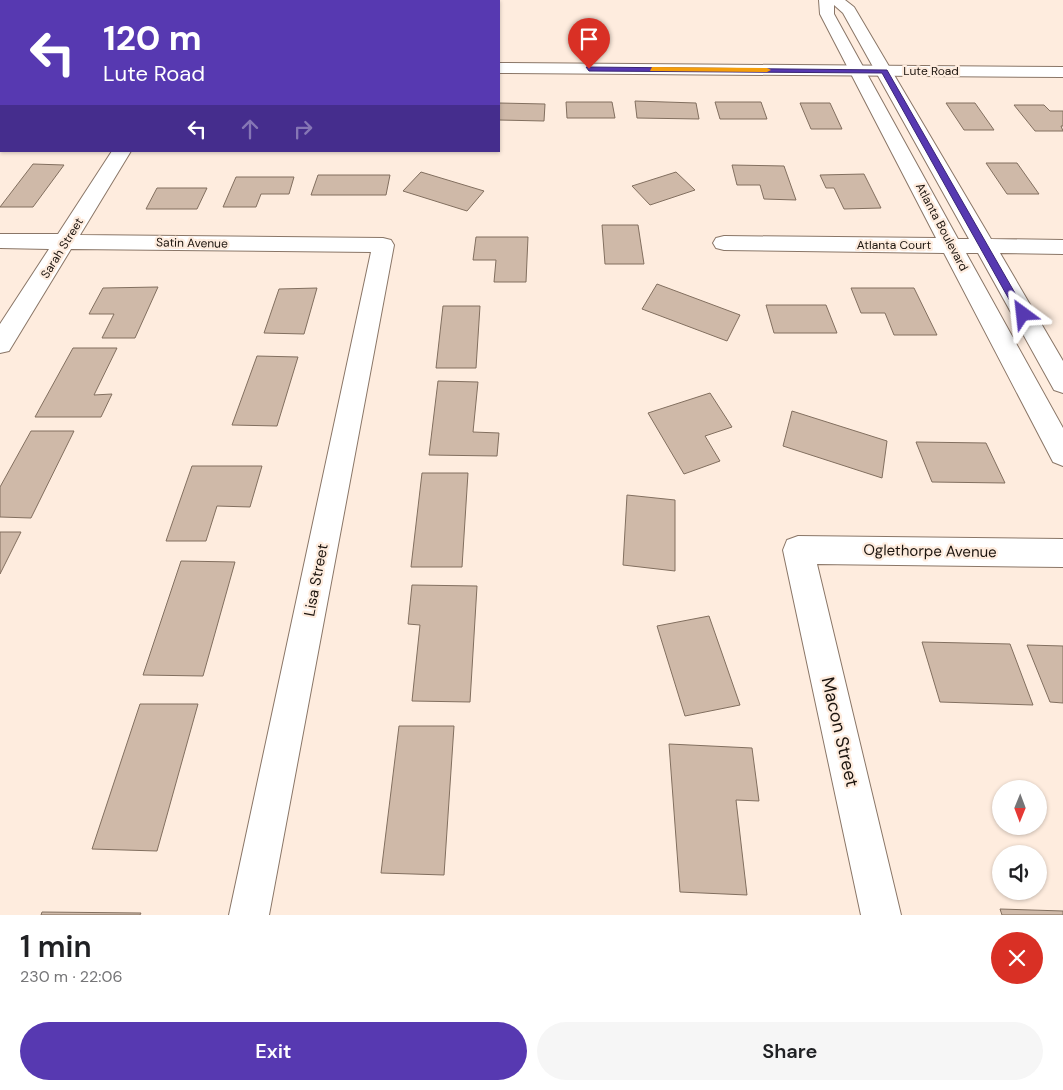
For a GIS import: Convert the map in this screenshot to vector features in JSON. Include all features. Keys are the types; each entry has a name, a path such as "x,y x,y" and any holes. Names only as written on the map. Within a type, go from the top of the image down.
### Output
{"street":[{"name":"Atlanta Boulevard","path":"826,0 827,14 1063,454"},
{"name":"Atlanta Boulevard","path":"836,0 849,10 982,246 1063,383"},
{"name":"Lute Road","path":"500,68 1063,72"},
{"name":"Sarah Street","path":"0,344 121,152"},
{"name":"Satin Avenue","path":"0,241 384,245"},
{"name":"Atlanta Court","path":"724,244 1063,247"},
{"name":"Lisa Street","path":"249,915 384,245"},
{"name":"Oglethorpe Avenue","path":"798,550 1063,553"},
{"name":"Macon Street","path":"798,550 881,915"}],"building":[{"path":"635,101 696,103 699,119 637,118"},
{"path":"566,102 612,102 615,118 567,118"},
{"path":"715,102 761,102 767,119 720,119"},
{"path":"500,103 545,104 544,121 500,120"},
{"path":"800,103 830,103 842,129 811,129"},
{"path":"946,103 975,103 994,130 964,130"},
{"path":"1014,105 1044,105 1050,111 1063,111 1063,126 1061,126 1063,131 1035,131"},
{"path":"986,163 1017,163 1039,194 1007,194"},
{"path":"33,164 64,165 33,207 0,207"},
{"path":"732,165 784,166 796,200 764,199 760,185 737,185"},
{"path":"421,172 484,191 467,211 403,191"},
{"path":"676,172 695,190 650,205 632,186"},
{"path":"864,174 881,208 844,209 834,188 826,188 820,175"},
{"path":"318,175 390,175 386,195 311,195"},
{"path":"236,177 294,177 289,194 261,194 256,207 223,207"},
{"path":"157,188 207,188 197,209 146,209"},
{"path":"602,225 638,225 644,264 605,264"},
{"path":"476,237 528,237 526,282 494,282 496,260 473,260"},
{"path":"657,284 740,315 727,341 642,309"},
{"path":"158,287 135,338 102,338 114,314 89,314 103,288"},
{"path":"317,288 304,334 264,333 279,289"},
{"path":"851,288 914,288 937,335 894,335 885,313 861,313"},
{"path":"766,305 826,305 837,333 774,333"},
{"path":"443,306 480,306 476,368 436,368"},
{"path":"73,348 117,348 94,395 112,394 101,417 35,417"},
{"path":"257,356 298,357 277,426 232,425"},
{"path":"438,381 478,382 473,432 499,433 497,456 429,455"},
{"path":"710,393 732,427 705,436 720,461 684,474 648,413"},
{"path":"792,411 887,441 882,478 783,446"},
{"path":"31,431 74,431 31,518 0,517 0,487"},
{"path":"916,442 986,443 1005,483 932,482"},
{"path":"192,466 262,466 250,507 217,506 206,541 166,541"},
{"path":"422,473 468,473 462,567 411,567"},
{"path":"627,495 675,500 675,571 623,565"},
{"path":"0,532 21,532 0,574"},
{"path":"181,561 235,562 203,676 143,675"},
{"path":"412,585 477,586 470,702 412,701 420,625 408,624"},
{"path":"709,616 740,705 685,716 657,626"},
{"path":"922,642 1010,644 1033,705 940,702"},
{"path":"1027,645 1063,646 1063,703 1050,702"},
{"path":"140,704 198,704 157,851 92,849"},
{"path":"399,726 454,726 444,875 381,873"},
{"path":"669,744 752,748 759,801 736,800 747,895 680,892"},
{"path":"1000,909 1063,911 1063,915 1002,915"},
{"path":"42,912 141,913 140,915 41,915"}],"slow traffic":[{"path":"652,69 767,70"}],"route":[{"path":"589,69 885,71 982,246 1023,314"}]}
